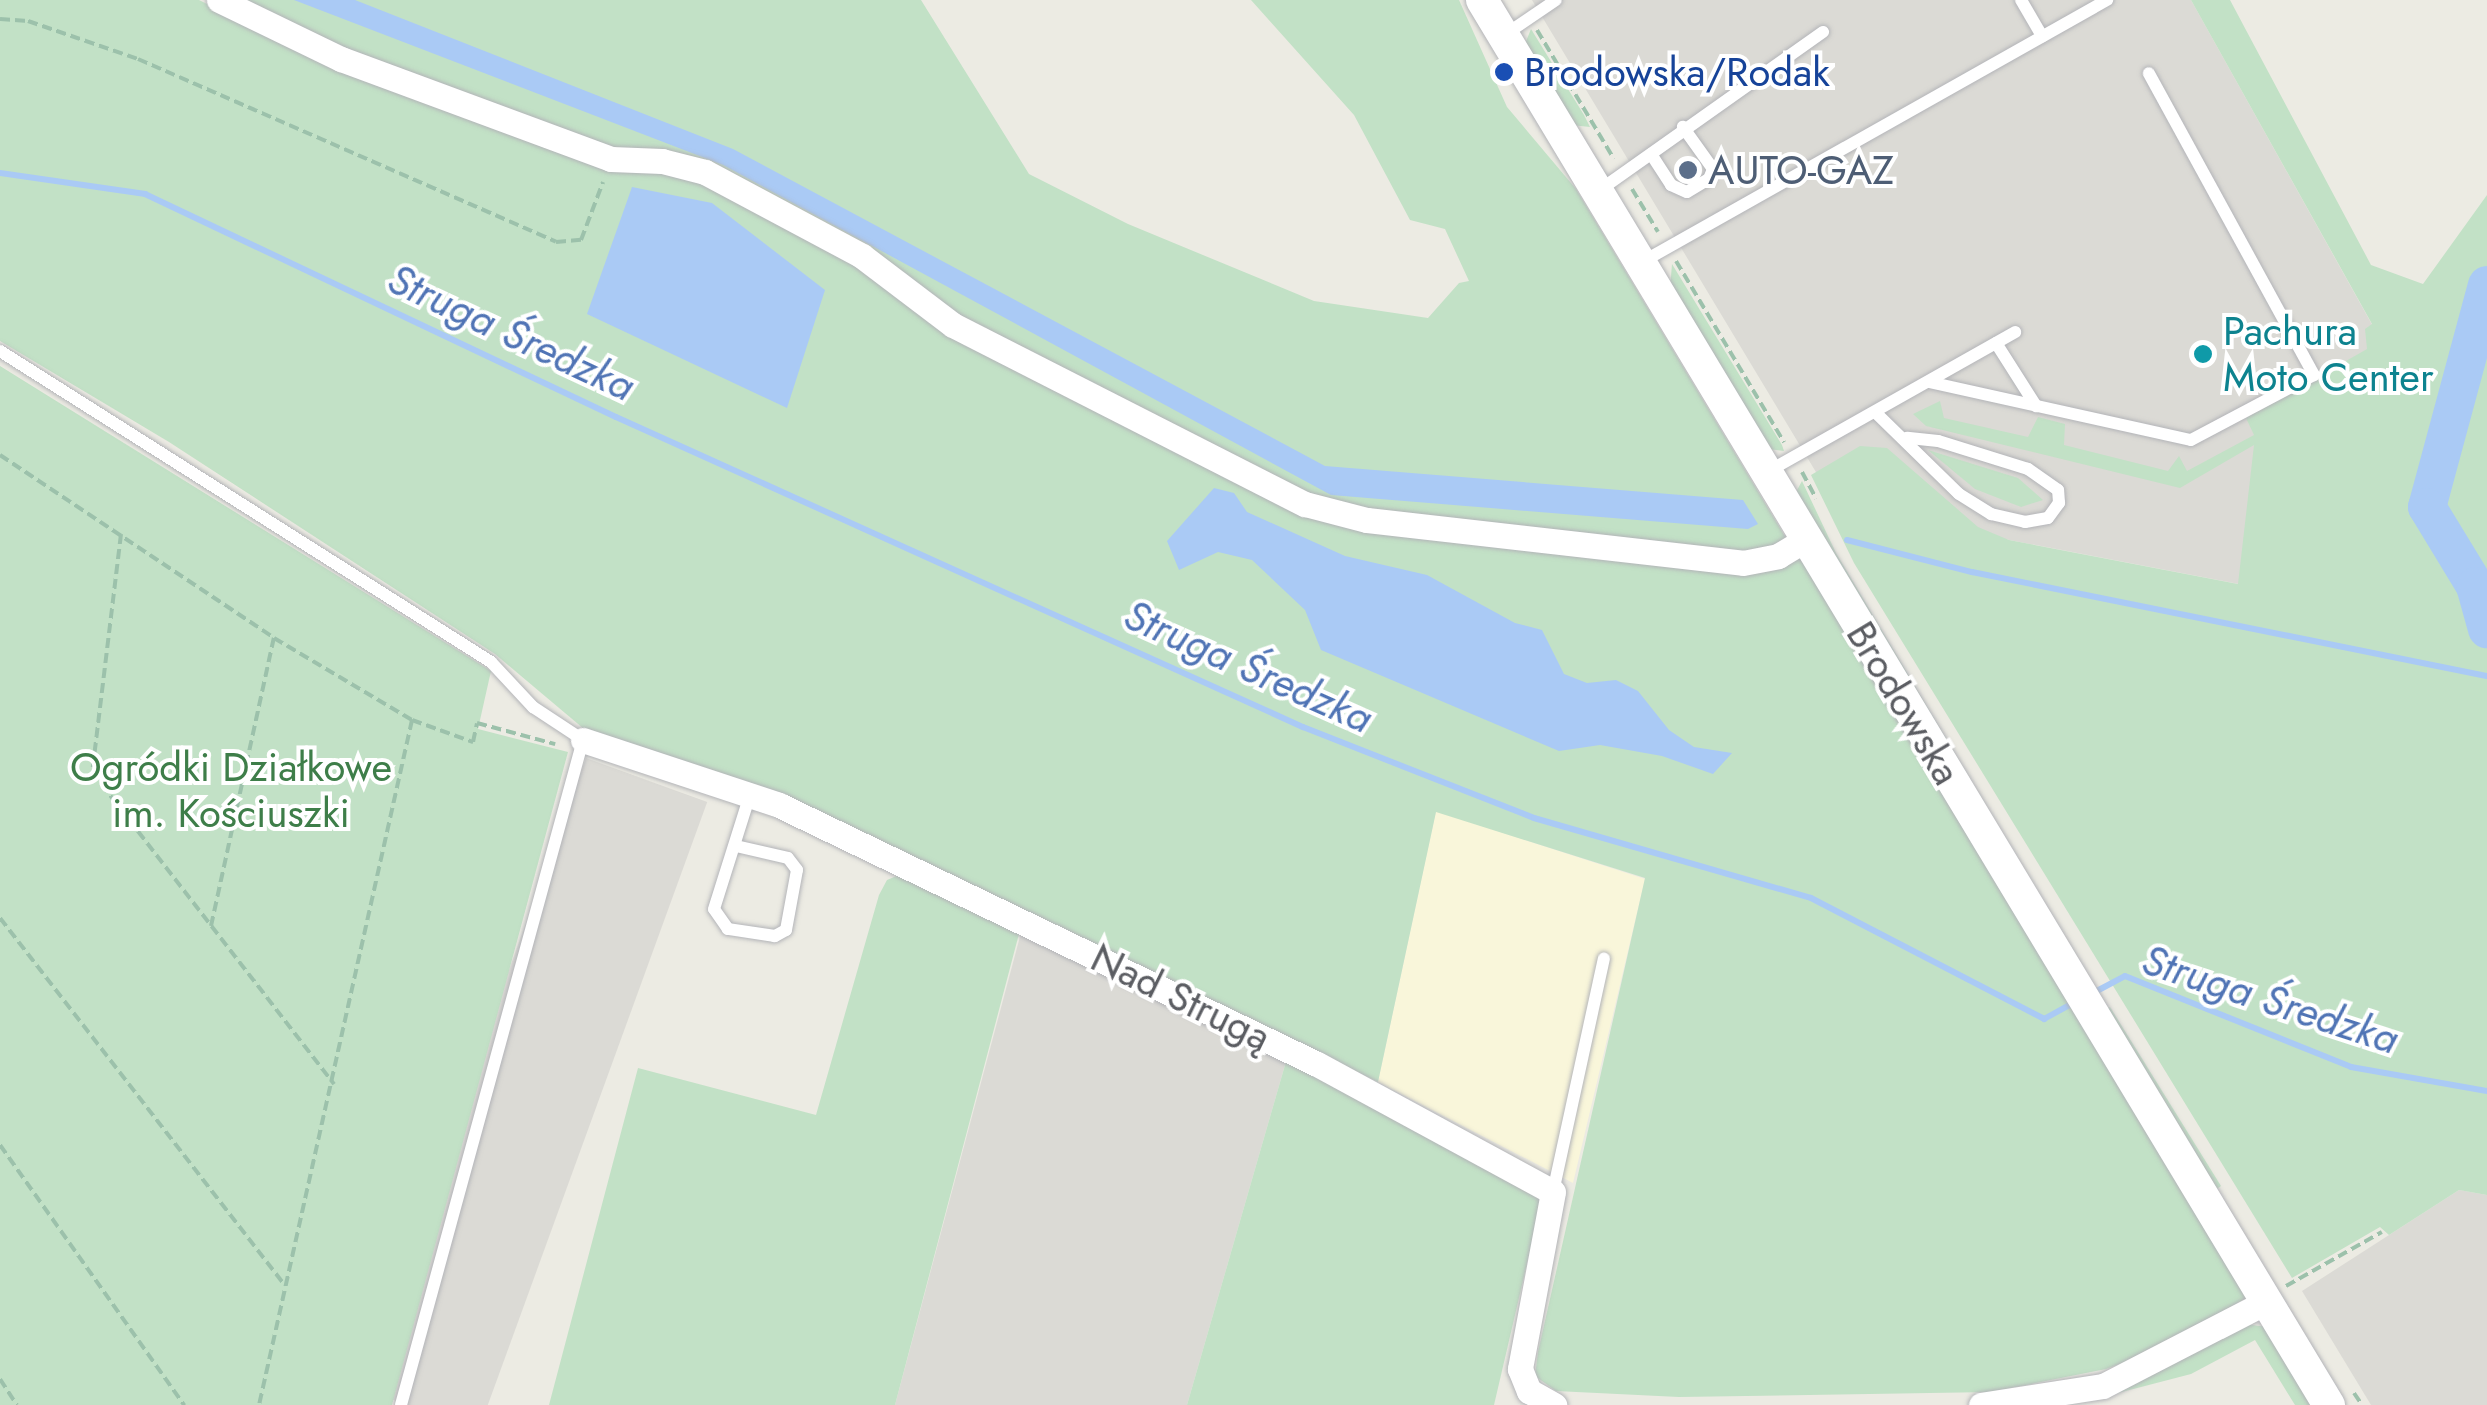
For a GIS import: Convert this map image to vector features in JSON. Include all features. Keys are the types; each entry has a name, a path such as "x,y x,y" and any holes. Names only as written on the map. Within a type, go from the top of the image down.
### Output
{"street":[{"path":"219,0 341,60 611,159 662,161 748,193 862,256 953,325 1305,504 1368,520 1743,563 1778,556 1807,543"},
{"name":"Brodowska","path":"1482,0 1517,27 1778,474 1807,543 2329,1405"},
{"name":"Nad Strugą","path":"581,745 750,795 1317,1064 1553,1192"},
{"path":"1553,1192 1520,1369 1529,1391 1554,1405"},
{"path":"1980,1405 2103,1386 2265,1300"}],"lane":[{"path":"1517,27 1556,0"},
{"path":"2021,0 2042,36"},
{"path":"1653,254 2107,0"},
{"path":"1611,184 1682,127 1823,32"},
{"path":"1929,382 2191,440 2314,375 2149,73"},
{"path":"1651,154 1670,186 1688,192 1709,179 1713,169 1682,127"},
{"path":"1778,474 2015,332"},
{"path":"1996,343 2036,406"},
{"path":"0,351 491,662 533,707 581,745 401,1405"},
{"path":"1876,412 1888,432 1938,441 2028,468 2058,490 2059,503 2048,518 2037,520 1991,514 1959,494 1907,438"},
{"path":"736,846 788,858 797,870 786,930 775,936 728,929 714,909 750,795"},
{"path":"1553,1192 1604,958"}],"path":[{"path":"0,19 28,21 138,60 556,242 581,240 611,159"},
{"path":"1517,27 1778,474"},
{"path":"0,455 274,638 412,720 473,742 476,723 581,745"},
{"path":"121,534 92,772 334,1084"},
{"path":"212,926 274,638"},
{"path":"259,1405 334,1084 412,720"},
{"path":"0,918 285,1286"},
{"path":"0,1145 184,1405"},
{"path":"2265,1300 2382,1232"},
{"path":"0,1379 17,1405"}],"shaded area":[{"path":"1532,0 2191,0 2394,364 2255,445 2239,584 1837,507"},
{"path":"586,758 707,802 488,1405 408,1405 357,1387"},
{"path":"1436,811 1645,879 1573,1183 1378,1082"},
{"path":"1022,929 1287,1058 1187,1405 895,1405"},
{"path":"2459,1190 2487,1195 2487,1405 2371,1405 2302,1291"}],"green space":[{"path":"0,0 199,0 344,72 702,179 1364,526 1799,555 2248,1297 2154,1351 2106,1369 1991,1392 1679,1397 1556,1391 1535,1376 1538,1352 1645,878 1436,812 1378,1082 1055,924 584,729 495,654 169,442 0,341"},
{"path":"235,0 921,0 1029,174 1128,224 1314,301 1428,318 1459,283 1469,281 1445,229 1410,220 1354,115 1251,0 1459,0 1507,107 1576,189 1786,538 1761,552 1681,548 1329,505 1021,354 750,189 613,153 320,42"},
{"path":"2191,0 2230,0 2371,265 2423,284 2487,195 2487,1195 2459,1190 2389,1235 2380,1227 2292,1278 1854,563 1811,475 1860,446 1887,448 1978,527 2009,540 2238,584 2254,445 2180,488 1926,426 1913,414 1940,401 1944,418 2028,437 2038,417 2065,424 2064,445 2168,471 2179,456 2187,471 2254,435 2246,418 2367,349 2365,329 2372,324"},
{"path":"1531,29 1590,127 1571,125 1525,44"},
{"path":"1672,264 1784,451 1768,449 1670,289"},
{"name":"Ogródki Działkowe im. Kościuszki","path":"0,366 491,671 478,729 568,752 392,1405 0,1405"},
{"path":"1928,450 2018,478 2043,500 2021,507 1975,489"},
{"path":"1802,481 1836,553 2080,964 1796,492"},
{"path":"899,875 1020,930 895,1405 549,1405 638,1068 816,1115 879,895 887,880"},
{"path":"2110,1007 2221,1186 2214,1191 2107,1009"},
{"path":"1287,1058 1543,1195 1494,1405 1187,1405"},
{"path":"2245,1324 2267,1327 2314,1405 2295,1405 2255,1340 2191,1374 2118,1393"}],"water":[{"path":"294,0 355,0 733,149 1325,466 1743,500 1758,524 1748,529 1331,495 723,165"},
{"path":"632,187 712,203 825,290 787,408 587,314"},
{"path":"1214,488 1234,493 1247,512 1345,556 1427,575 1515,623 1542,630 1564,674 1587,683 1616,680 1638,691 1669,730 1694,747 1732,753 1713,774 1662,756 1600,745 1559,751 1321,650 1305,610 1252,560 1218,552 1179,570 1167,541"}],"waterway":[{"name":"Struga Średzka","path":"0,173 145,194 616,417 1303,727 1534,818 1811,898 2044,1019 2073,1003"},
{"path":"2487,285 2427,507 2475,586 2487,629"},
{"path":"1847,540 1972,572 2487,676"},
{"name":"Struga Średzka","path":"2093,993 2125,976 2351,1067 2487,1091"}],"place":[{"name":"Brodowska/Rodak","path":"1504,72"},
{"name":"AUTO-GAZ","path":"1688,170"},
{"name":"Pachura Moto Center","path":"2203,354"}]}
